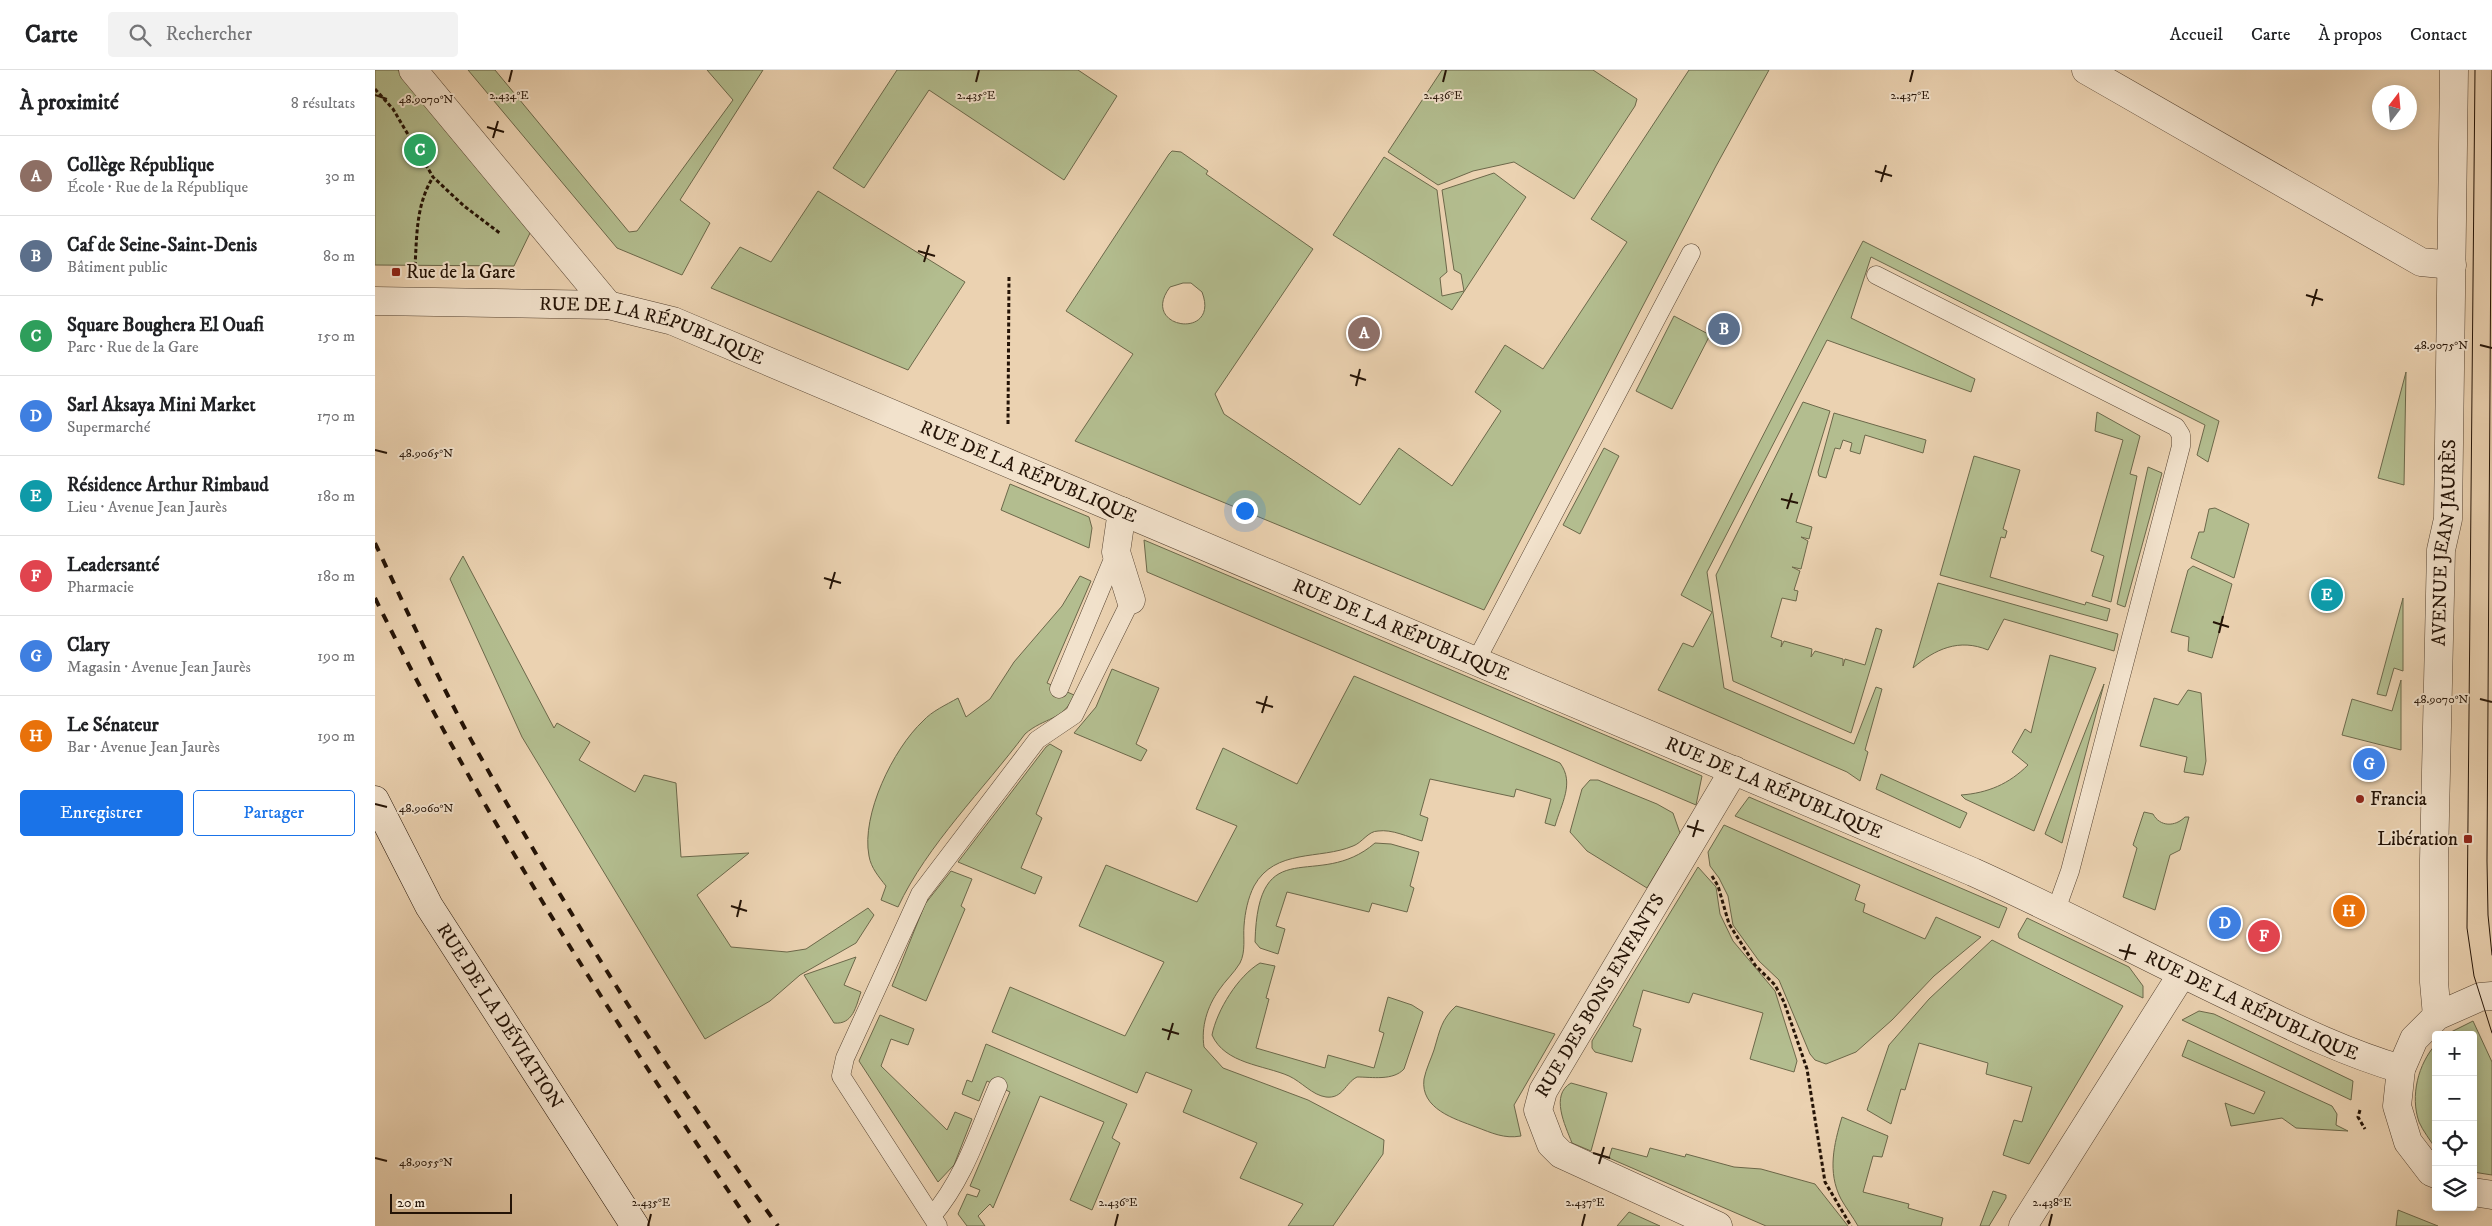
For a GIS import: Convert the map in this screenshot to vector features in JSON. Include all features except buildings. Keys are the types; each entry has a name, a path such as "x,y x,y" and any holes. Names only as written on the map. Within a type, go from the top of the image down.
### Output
{"street":[{"path":"413,70 608,305"},
{"path":"2086,70 2421,262 2452,264"},
{"name":"AVENUE JEAN JAURÈS","path":"2437,1016 2434,982 2434,860 2441,550 2448,519 2453,70"},
{"name":"RUE DE LA RÉPUBLIQUE","path":"375,302 608,305 673,321 1973,872 2056,910 2182,974 2329,1044 2401,1069"},
{"path":"1122,511 1116,552 1131,600"},
{"name":"RUE DES BONS ENFANTS","path":"1718,1226 1561,1154 1551,1144 1538,1110 1543,1091 1734,770"},
{"name":"RUE DE LA DÉVIATION","path":"375,800 429,906 635,1226"},
{"path":"2023,1226 2182,974"},
{"path":"2432,1172 2408,1142 2397,1106 2401,1069 2415,1039 2437,1016 2480,996 2492,996"},
{"path":"2477,1193 2492,1195"}],"lane":[{"path":"1477,661 1691,253"},
{"path":"1876,274 2176,427 2181,435 2181,446 2073,861 2056,910"},
{"path":"1059,689 1116,552"},
{"path":"935,1221 841,1076 845,1058 920,894 1037,740 1074,714 1131,600"},
{"path":"935,1221 961,1172 998,1086"}],"path":[{"path":"375,89 393,109 433,177 464,206 503,234"},
{"path":"415,271 418,214 425,190 433,177"},
{"path":"1008,464 1009,275"},
{"path":"1690,845 1718,886 1729,924 1755,965 1775,985 1784,1002 1807,1069 1825,1182 1851,1226"}],"green space":[{"path":"375,70 398,70 531,231 514,266 375,265"},
{"path":"468,70 495,70 629,232 637,231 733,100 707,70 763,70 680,200 710,223 682,275 617,248"},
{"path":"897,70 1078,70 1117,96 1064,180 929,90 864,188 833,168"},
{"path":"1442,70 1593,70 1637,99 1635,106 1574,199 1514,162 1473,171 1438,185 1388,152"},
{"path":"1689,70 1769,70 1716,166 1484,610 1075,441 1133,354 1066,311 1172,151 1181,152 1208,171 1206,174 1313,249 1215,394 1224,414 1360,505 1399,448 1452,486 1501,411 1475,392 1505,345 1543,369 1627,242 1591,219","holes":["1191,283 1202,292 1205,308 1201,318 1192,323 1181,324 1171,320 1164,312 1163,301 1170,287"]},
{"path":"1384,157 1437,190 1447,272 1440,278 1442,296 1464,291 1461,274 1454,270 1442,190 1494,173 1526,197 1452,310 1333,235"},
{"path":"818,191 965,282 908,370 711,288 740,247 771,262"},
{"path":"1863,241 2219,421 2208,462 2197,455 2205,425 1871,257 1851,318 1975,379 1971,392 1827,340 1707,572 1724,688 1854,744 1876,687 1882,689 1865,750 1868,752 1860,781 1847,772 1658,690 1683,643 1693,647 1712,612 1681,595"},
{"path":"1674,316 1710,335 1672,409 1636,391"},
{"path":"2406,372 2404,485 2378,478"},
{"path":"1803,402 1830,411 1796,522 1812,527 1809,539 1801,537 1808,541 1801,569 1792,567 1800,571 1794,590 1798,591 1796,601 1782,598 1771,637 1782,641 1781,647 1784,641 1812,649 1811,657 1815,651 1843,659 1843,666 1845,659 1865,665 1876,628 1882,630 1851,733 1733,681 1716,575"},
{"path":"2097,412 2140,436 2130,474 2137,476 2111,602 2092,596 2104,556 2091,551 2123,440 2095,431"},
{"path":"1834,413 1926,440 1923,453 1865,435 1860,454 1850,451 1852,443 1843,440 1840,449 1835,448 1826,478 1819,476 1818,472"},
{"path":"1604,448 1619,456 1580,534 1563,525"},
{"path":"1974,456 2020,470 2003,529 2007,531 2005,538 2001,537 1990,577 2085,605 2086,602 2110,609 2107,621 1940,575"},
{"path":"2148,467 2162,473 2125,607 2117,604"},
{"path":"1010,484 1089,517 1092,528 1089,548 1001,510"},
{"path":"2215,508 2249,524 2234,578 2191,558 2199,532 2204,532 2209,509"},
{"path":"1144,540 1702,776 1696,805 1147,572"},
{"path":"463,556 554,728 557,723 590,742 579,760 635,792 644,775 676,783 681,857 749,853 697,895 731,947 787,952 806,949 868,908 874,915 856,943 800,975 770,1001 705,1039 522,737 450,579"},
{"path":"2193,566 2232,584 2212,658 2188,651 2189,637 2171,632 2188,570"},
{"path":"1080,576 1091,581 1047,683 1074,695 1070,703 1065,710 1025,734 940,840 910,884 898,907 881,900 886,886 876,872 869,856 870,822 882,784 901,748 927,717 939,708 958,698 966,717 990,699 1014,662 1062,606"},
{"path":"1938,583 2118,634 2114,651 2004,619 1988,650 1967,645 1948,647 1930,655 1913,668"},
{"path":"2403,598 2403,671 2394,668 2386,696 2377,694"},
{"path":"2050,655 2096,668 2034,831 1965,799 1961,795 1989,790 2006,782 2028,765 2012,752 2025,729 2031,733"},
{"path":"1112,669 1159,688 1136,744 1147,750 1141,761 1074,733 1096,707"},
{"path":"1354,676 1560,763 1567,786 1555,826 1545,823 1551,799 1516,789 1514,797 1430,779 1420,815 1428,818 1422,841 1394,832 1374,832 1353,846 1327,853 1286,860 1263,874 1254,886 1248,900 1245,916 1242,958 1238,967 1219,990 1208,1010 1203,1032 1204,1047 1223,1068 1308,1100 1384,1140 1383,1154 1333,1226 1288,1226 1303,1204 1240,1178 1257,1143 1183,1112 1192,1090 1146,1072 1137,1093 992,1032 1010,987 1125,1036 1164,962 1079,926 1106,865 1197,902 1237,826 1196,809 1223,748 1297,784"},
{"path":"2401,680 2401,750 2342,735 2352,699 2392,711"},
{"path":"2104,684 2062,843 2045,834"},
{"path":"2188,690 2201,693 2206,761 2203,775 2184,772 2187,757 2140,746 2154,698 2178,705"},
{"path":"1050,744 1062,751 1036,814 1042,818 1021,868 1042,877 1035,894 958,862"},
{"path":"1881,774 1967,813 1960,828 1876,789"},
{"path":"1590,780 1598,780 1657,804 1673,813 1680,833 1647,888 1587,851 1570,832 1582,789"},
{"path":"1749,797 2007,908 1999,928 1735,816"},
{"path":"2144,812 2153,814 2160,821 2168,824 2177,823 2185,817 2189,817 2180,850 2170,855 2155,910 2123,897 2137,848 2133,845"},
{"path":"1724,825 1860,885 1855,900 1865,904 1863,912 1925,939 1936,917 1981,937 1934,976 1892,1020 1856,1052 1826,1064 1815,1060 1810,1054 1779,980 1759,961 1733,925 1728,896 1719,878 1710,866 1708,852"},
{"path":"1375,843 1391,844 1419,852 1410,886 1414,888 1407,912 1372,903 1369,912 1287,892 1276,926 1285,929 1278,954 1260,948 1255,942 1259,907 1267,885 1279,874 1294,868 1332,864 1353,857"},
{"path":"1698,867 1716,887 1720,914 1733,941 1775,991 1797,1061 1794,1072 1750,1059 1763,1013 1693,993 1689,1003 1643,990 1633,1026 1641,1029 1632,1062 1595,1052 1592,1048 1592,1041"},
{"path":"951,871 972,879 961,906 965,909 926,1001 892,986 925,904"},
{"path":"2027,918 2129,967 2143,986 2143,998 2019,938 2018,934"},
{"path":"1992,940 2123,1006 2029,1164 2003,1155 2014,1120 2022,1122 2032,1087 1986,1074 1988,1063 1919,1043 1905,1090 1901,1089 1891,1124 1867,1110 1889,1045 1929,999"},
{"path":"856,957 844,985 861,992 850,1018 840,1023 834,1023 804,975"},
{"path":"1260,963 1275,966 1266,998 1269,999 1256,1048 1325,1068 1328,1055 1374,1068 1384,1033 1379,1031 1388,997 1412,1005 1423,1012 1404,1069 1388,1077 1357,1077 1336,1096 1326,1097 1316,1094 1289,1076 1235,1058 1226,1052 1218,1045 1212,1035 1215,1025 1236,985"},
{"path":"1456,1006 1555,1034 1514,1105 1521,1136 1509,1137 1498,1135 1458,1120 1441,1111 1427,1098 1424,1089 1426,1072 1442,1026 1447,1016"},
{"path":"2199,1011 2214,1014 2353,1081 2351,1100 2182,1020"},
{"path":"880,1015 914,1029 908,1045 891,1039 881,1066 947,1130 955,1112 972,1119 954,1165 938,1182 859,1061"},
{"path":"2473,1021 2492,1062 2492,1175 2477,1173 2477,1031 2453,1031"},
{"path":"2188,1040 2332,1106 2337,1114 2336,1125 2348,1131 2296,1128 2282,1118 2231,1126 2225,1103 2254,1114 2265,1092 2182,1056"},
{"path":"986,1044 1127,1104 1112,1138 1120,1143 1092,1210 1070,1200 1104,1122 1040,1096 993,1208 990,1204 978,1216 985,1226 967,1226 958,1214 967,1194 977,1197 980,1190 970,1186 1010,1092 987,1081 979,1101 962,1094 967,1080 972,1082"},
{"path":"2432,1049 2432,1143 2419,1122 2415,1102 2420,1071"},
{"path":"1571,1083 1607,1093 1591,1151 1572,1143 1563,1119 1560,1103 1561,1095"},
{"path":"1842,1117 1888,1136 1882,1157 1873,1156 1863,1192 1909,1204 1908,1208 1943,1218 1941,1226 1858,1226 1841,1199 1834,1179 1834,1148"},
{"path":"1612,1148 1647,1157 1650,1148 1685,1157 1686,1154 1734,1167 1761,1169 1815,1184 1848,1226 1766,1226 1609,1158"},
{"path":"1993,1191 2006,1195 2006,1198 1989,1226 1980,1226"},
{"path":"2398,1210 2438,1226 2396,1226"},
{"path":"1629,1212 1660,1226 1617,1226"}],"tram line":[{"path":"2475,70 2467,928 2474,976 2492,1033"},
{"path":"2492,70 2487,861 2488,915 2492,955"}],"railway":[{"path":"375,543 455,710 553,883 662,1057 778,1226"},
{"path":"375,598 460,760 506,840 650,1073 752,1226"}],"place":[{"name":"Square Boughera El Ouafi","path":"420,150"},
{"name":"Rue de la Gare","path":"396,272"},
{"name":"Caf de Seine-Saint-Denis","path":"1724,329"},
{"name":"Collège République","path":"1364,333"},
{"name":"Résidence Arthur Rimbaud","path":"2327,595"},
{"name":"Clary","path":"2369,764"},
{"name":"Francia","path":"2360,799"},
{"name":"Libération","path":"2468,839"},
{"name":"Le Sénateur","path":"2349,911"},
{"name":"Sarl Aksaya Mini Market","path":"2225,923"},
{"name":"Leadersanté","path":"2264,936"}]}
